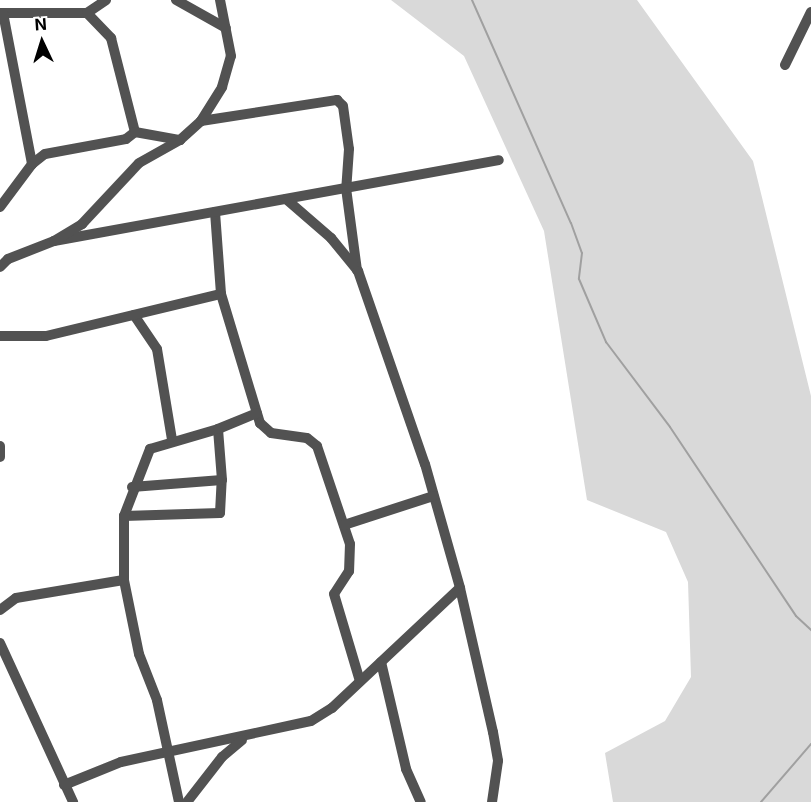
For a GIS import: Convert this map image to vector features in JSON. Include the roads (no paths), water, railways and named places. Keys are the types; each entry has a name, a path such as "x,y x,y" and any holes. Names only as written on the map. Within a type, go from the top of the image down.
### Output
{"street":[{"path":"32,164 2,13 87,13 106,0"},
{"path":"176,0 226,28"},
{"path":"0,267 8,259 54,241 81,224 140,163 180,140 201,121 213,105 228,71 231,56 220,0"},
{"path":"785,65 811,12"},
{"path":"87,13 111,38 135,132"},
{"path":"201,121 338,100 343,106 349,149 346,188 358,271 434,496 460,588 498,761 492,802"},
{"path":"0,207 32,164 45,154 126,139 135,132 180,140"},
{"path":"54,241 499,160"},
{"path":"286,199 331,238 358,271"},
{"path":"215,212 221,294 260,423 271,433 307,438 317,446 344,525 352,560 334,594 360,681"},
{"path":"0,336 46,336 221,294"},
{"path":"134,315 157,349 172,440"},
{"path":"179,802 157,700 139,654 124,580 124,516 144,456 157,444 218,429 257,412"},
{"path":"124,516 220,513 222,480 218,429"},
{"path":"0,446 0,458"},
{"path":"132,487 222,480"},
{"path":"344,525 434,496"},
{"path":"0,610 16,598 124,580"},
{"path":"64,785 101,768 169,755 311,721 360,681 460,588"},
{"path":"0,643 73,802"},
{"path":"381,662 406,770 421,802"},
{"path":"187,802 222,757 244,738"}],"waterway":[{"path":"472,0 571,223 582,253 579,279 606,342 670,427 796,616 811,630"},
{"path":"761,802 811,744"}]}
